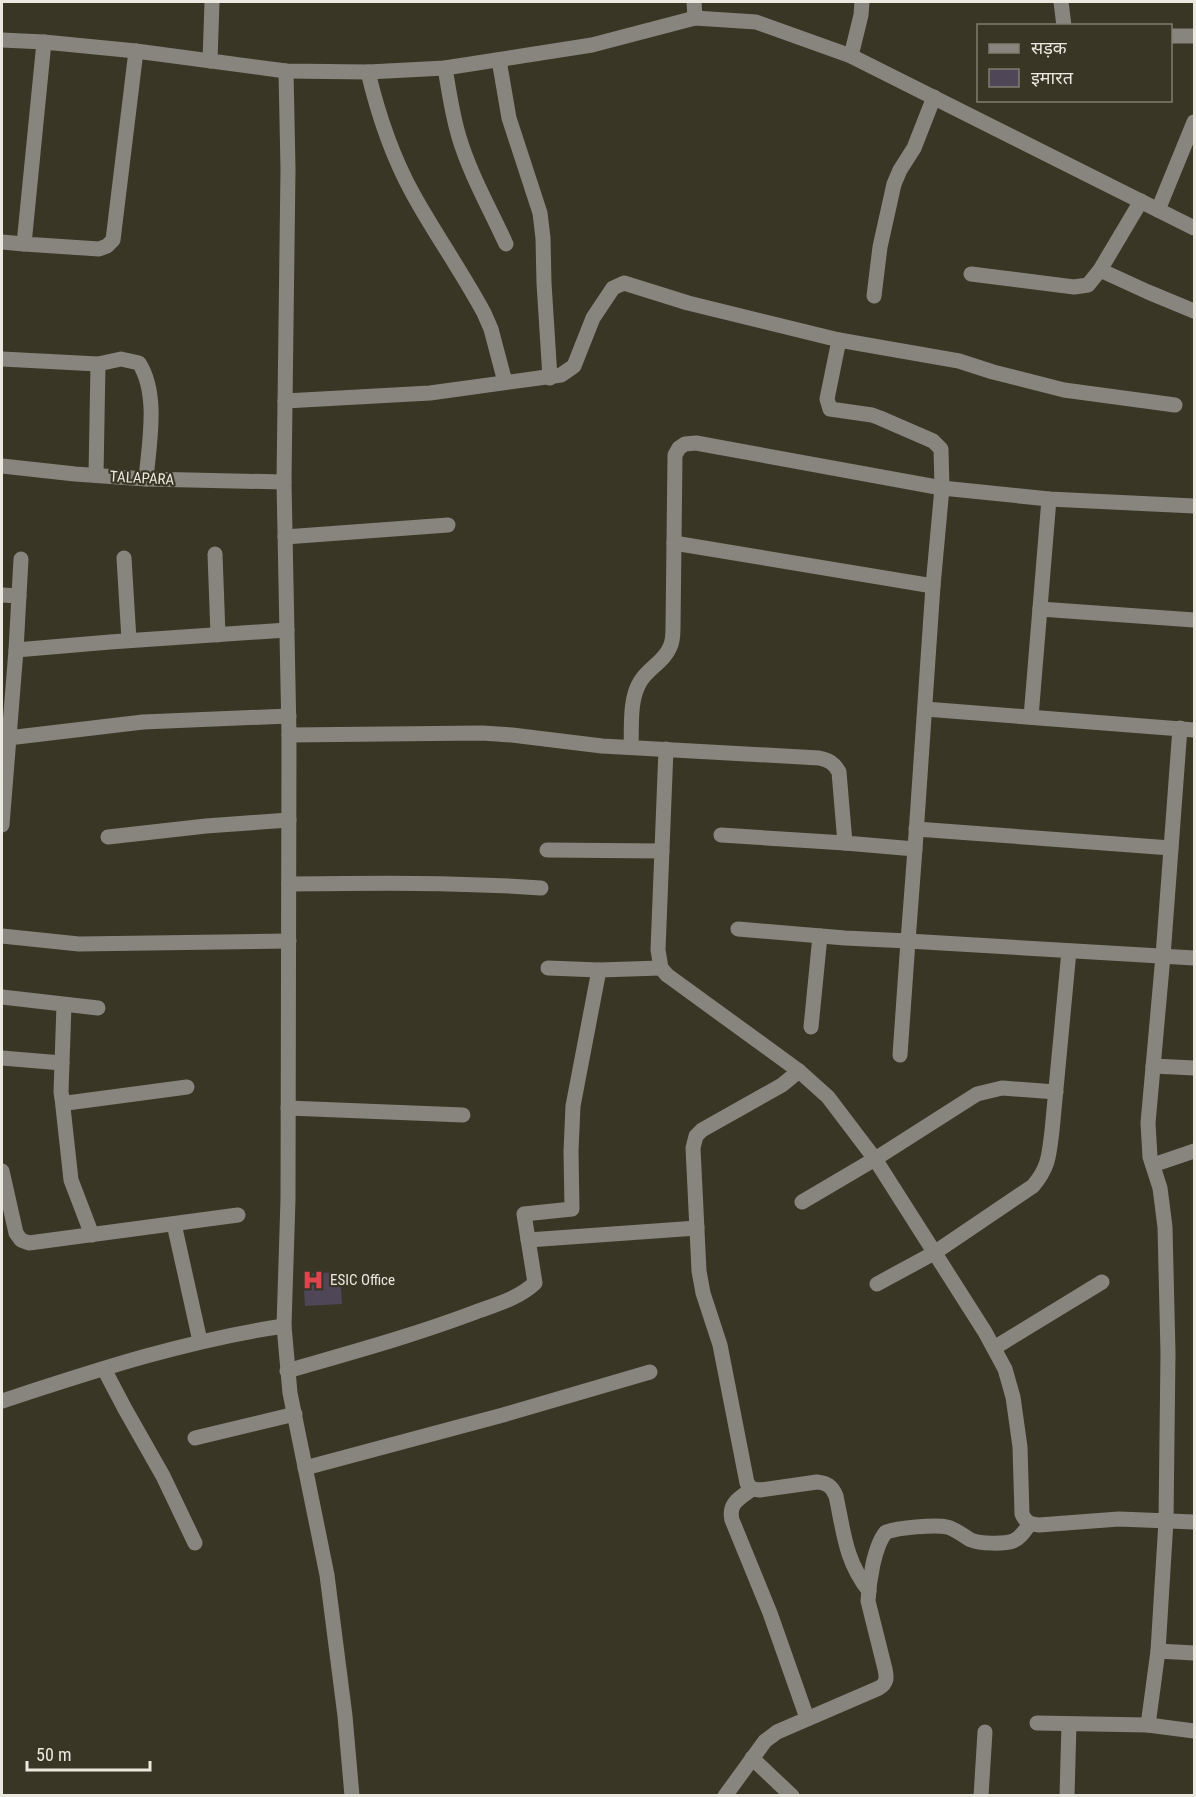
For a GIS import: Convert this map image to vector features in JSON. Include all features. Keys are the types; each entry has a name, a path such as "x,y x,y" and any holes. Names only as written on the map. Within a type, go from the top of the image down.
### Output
{"street":[{"path":"210,61 212,2"},
{"path":"694,2 695,18"},
{"path":"850,56 861,15 862,2"},
{"path":"1061,2 1064,24"},
{"path":"2,40 136,51 286,70 368,72 445,68 592,45 695,18 756,22 850,56 1194,228"},
{"path":"1172,36 1194,36"},
{"path":"24,244 44,42"},
{"path":"2,242 99,249 107,246 113,240 136,51"},
{"path":"499,60 509,118 540,213 550,378"},
{"path":"445,68 452,112 459,137 472,172 506,244"},
{"path":"286,70 288,169 284,482 289,716 289,941 288,1199 284,1326 287,1371 327,1575 345,1716 352,1796"},
{"path":"368,72 375,105 396,158 412,193 484,313 491,329 505,382"},
{"path":"874,296 880,246 894,184 914,148 933,98"},
{"path":"1158,210 1194,122"},
{"path":"971,274 1074,287 1088,285 1100,270 1141,201"},
{"path":"1100,270 1194,311"},
{"path":"285,401 430,393 561,375 574,366 593,318 613,288 624,283 688,303 839,340 959,361 1064,390 1175,405"},
{"path":"839,340 827,399 830,409 872,415 933,441 941,449 942,488 900,1055"},
{"path":"2,359 98,364 121,359 139,363 145,372 149,387 151,409 146,479"},
{"path":"96,475 98,364"},
{"path":"631,747 637,688 647,673 664,657 671,645 675,455 679,448 686,444 696,443 751,452 856,474 942,488 1049,499 1194,506"},
{"name":"TALAPARA","path":"2,466 146,479 284,482"},
{"path":"1031,717 1049,499"},
{"path":"285,537 448,525"},
{"path":"674,543 933,586"},
{"path":"215,554 218,635"},
{"path":"124,558 129,640"},
{"path":"2,825 21,559"},
{"path":"2,595 19,596"},
{"path":"1040,609 1194,620"},
{"path":"16,650 287,630"},
{"path":"925,709 1187,729 1171,848 1148,1142 1150,1157 1160,1188 1166,1227 1168,1353 1166,1521 1158,1651 1148,1725"},
{"path":"8,738 143,722 289,716"},
{"path":"289,735 512,735 602,746 819,758 828,760 839,772 845,843"},
{"path":"666,749 657,950 661,968 667,975 799,1071 828,1097 875,1159 1005,1369 1014,1397 1020,1447 1024,1520 1030,1524 1039,1525 1119,1519 1194,1522"},
{"path":"108,837 289,820"},
{"path":"916,829 1171,848"},
{"path":"721,835 915,849"},
{"path":"547,850 662,850"},
{"path":"289,884 420,882 541,888"},
{"path":"738,929 1194,958"},
{"path":"2,936 79,944 289,941"},
{"path":"811,1027 820,936"},
{"path":"877,1284 934,1253 1033,1186 1044,1174 1049,1159 1069,951"},
{"path":"548,968 599,970 661,968"},
{"path":"287,1371 442,1325 511,1299 535,1283 524,1214 572,1209 573,1106 599,970"},
{"path":"2,997 98,1008"},
{"path":"64,1005 62,1098 71,1180 92,1235"},
{"path":"2,1058 62,1063"},
{"path":"1154,1066 1194,1068"},
{"path":"799,1071 782,1085 702,1130 696,1136 693,1148 699,1271 703,1293 720,1345 747,1483 752,1489 760,1490 817,1482 825,1483 832,1488 836,1496 849,1557 859,1579 869,1591"},
{"path":"62,1098 67,1103 74,1103 186,1087"},
{"path":"802,1202 977,1094 1002,1088 1056,1092"},
{"path":"288,1108 464,1115"},
{"path":"1154,1165 1194,1150"},
{"path":"2,1171 16,1233 21,1240 29,1243 238,1215"},
{"path":"174,1224 200,1341"},
{"path":"528,1240 697,1228"},
{"path":"994,1348 1102,1281"},
{"path":"2,1401 200,1341 284,1326"},
{"path":"104,1369 163,1476 195,1543"},
{"path":"305,1468 503,1415 650,1372"},
{"path":"195,1438 295,1414"},
{"path":"752,1489 736,1501 730,1512 770,1613 807,1718"},
{"path":"725,1796 765,1741 777,1731 884,1685 887,1679 868,1601 878,1545 886,1532 939,1526 948,1527 976,1542 1012,1542 1021,1536 1030,1524"},
{"path":"1158,1651 1194,1653"},
{"path":"1037,1723 1148,1725 1194,1731"},
{"path":"1067,1796 1069,1724"},
{"path":"981,1796 985,1732"},
{"path":"752,1758 792,1796"}],"building":[{"path":"340,1272 342,1304 305,1306 303,1274"}],"place":[{"name":"ESIC Office","path":"313,1280"}]}
